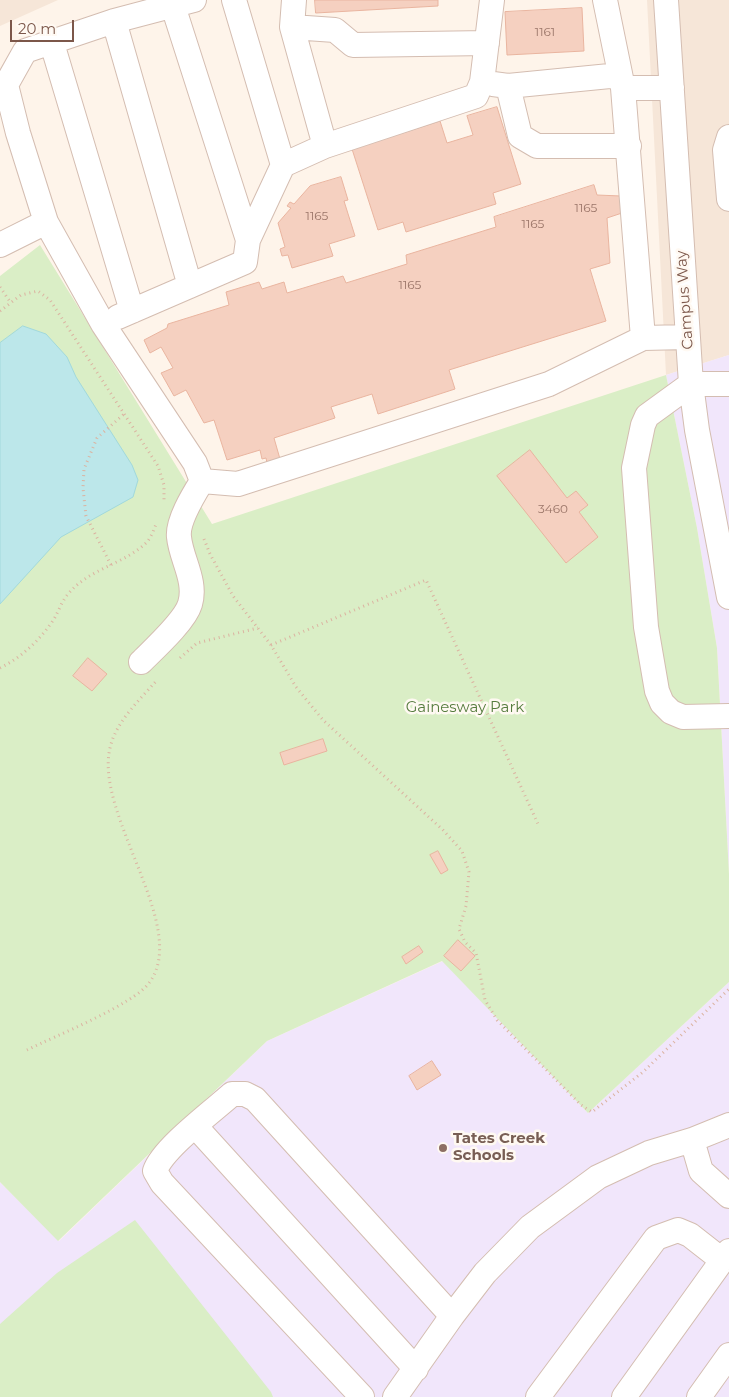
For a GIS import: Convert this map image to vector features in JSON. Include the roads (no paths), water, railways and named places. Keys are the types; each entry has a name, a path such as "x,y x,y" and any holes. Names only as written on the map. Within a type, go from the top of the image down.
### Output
{"street":[{"path":"234,0 283,165"},
{"path":"103,324 245,262 248,240 283,165 325,146 476,96 482,82 492,0"},
{"path":"605,0 622,82 629,146 643,338"},
{"name":"Campus Way","path":"666,0 691,384 697,430 729,597"},
{"path":"202,481 195,463 103,324 46,222 18,133 6,85 25,51 51,40 184,3 248,240"},
{"path":"291,10 325,146"},
{"path":"291,10 335,30 353,45 487,43"},
{"path":"114,21 190,286"},
{"path":"51,40 132,311"},
{"path":"482,82 508,86 622,82 672,88"},
{"path":"508,86 520,136 537,146 629,146"},
{"path":"729,137 725,150 729,199"},
{"path":"0,245 46,222"},
{"path":"202,481 238,484 549,384 643,338 687,337"},
{"path":"729,384 691,384 647,416 638,444 634,468 646,627 657,692 662,703 671,712 684,717 729,716"},
{"path":"141,662 171,631 190,604 192,581 179,535 189,502 202,481"},
{"path":"362,1397 162,1183 155,1171 158,1161 232,1094 245,1094 255,1099 452,1316"},
{"path":"196,1127 405,1387 452,1316 485,1273 530,1227 598,1177 649,1153 692,1140 729,1125"},
{"path":"692,1140 702,1172 729,1196"},
{"path":"538,1397 656,1238 678,1230 726,1256 624,1397"},
{"path":"699,1397 729,1356"}],"water":[{"path":"23,326 46,334 67,357 76,377 132,465 138,480 133,497 61,537 0,604 0,343"}],"place":[{"name":"Tates Creek Schools","path":"443,1148"}],"park label":[{"name":"Gainesway Park","path":"465,708"}]}
